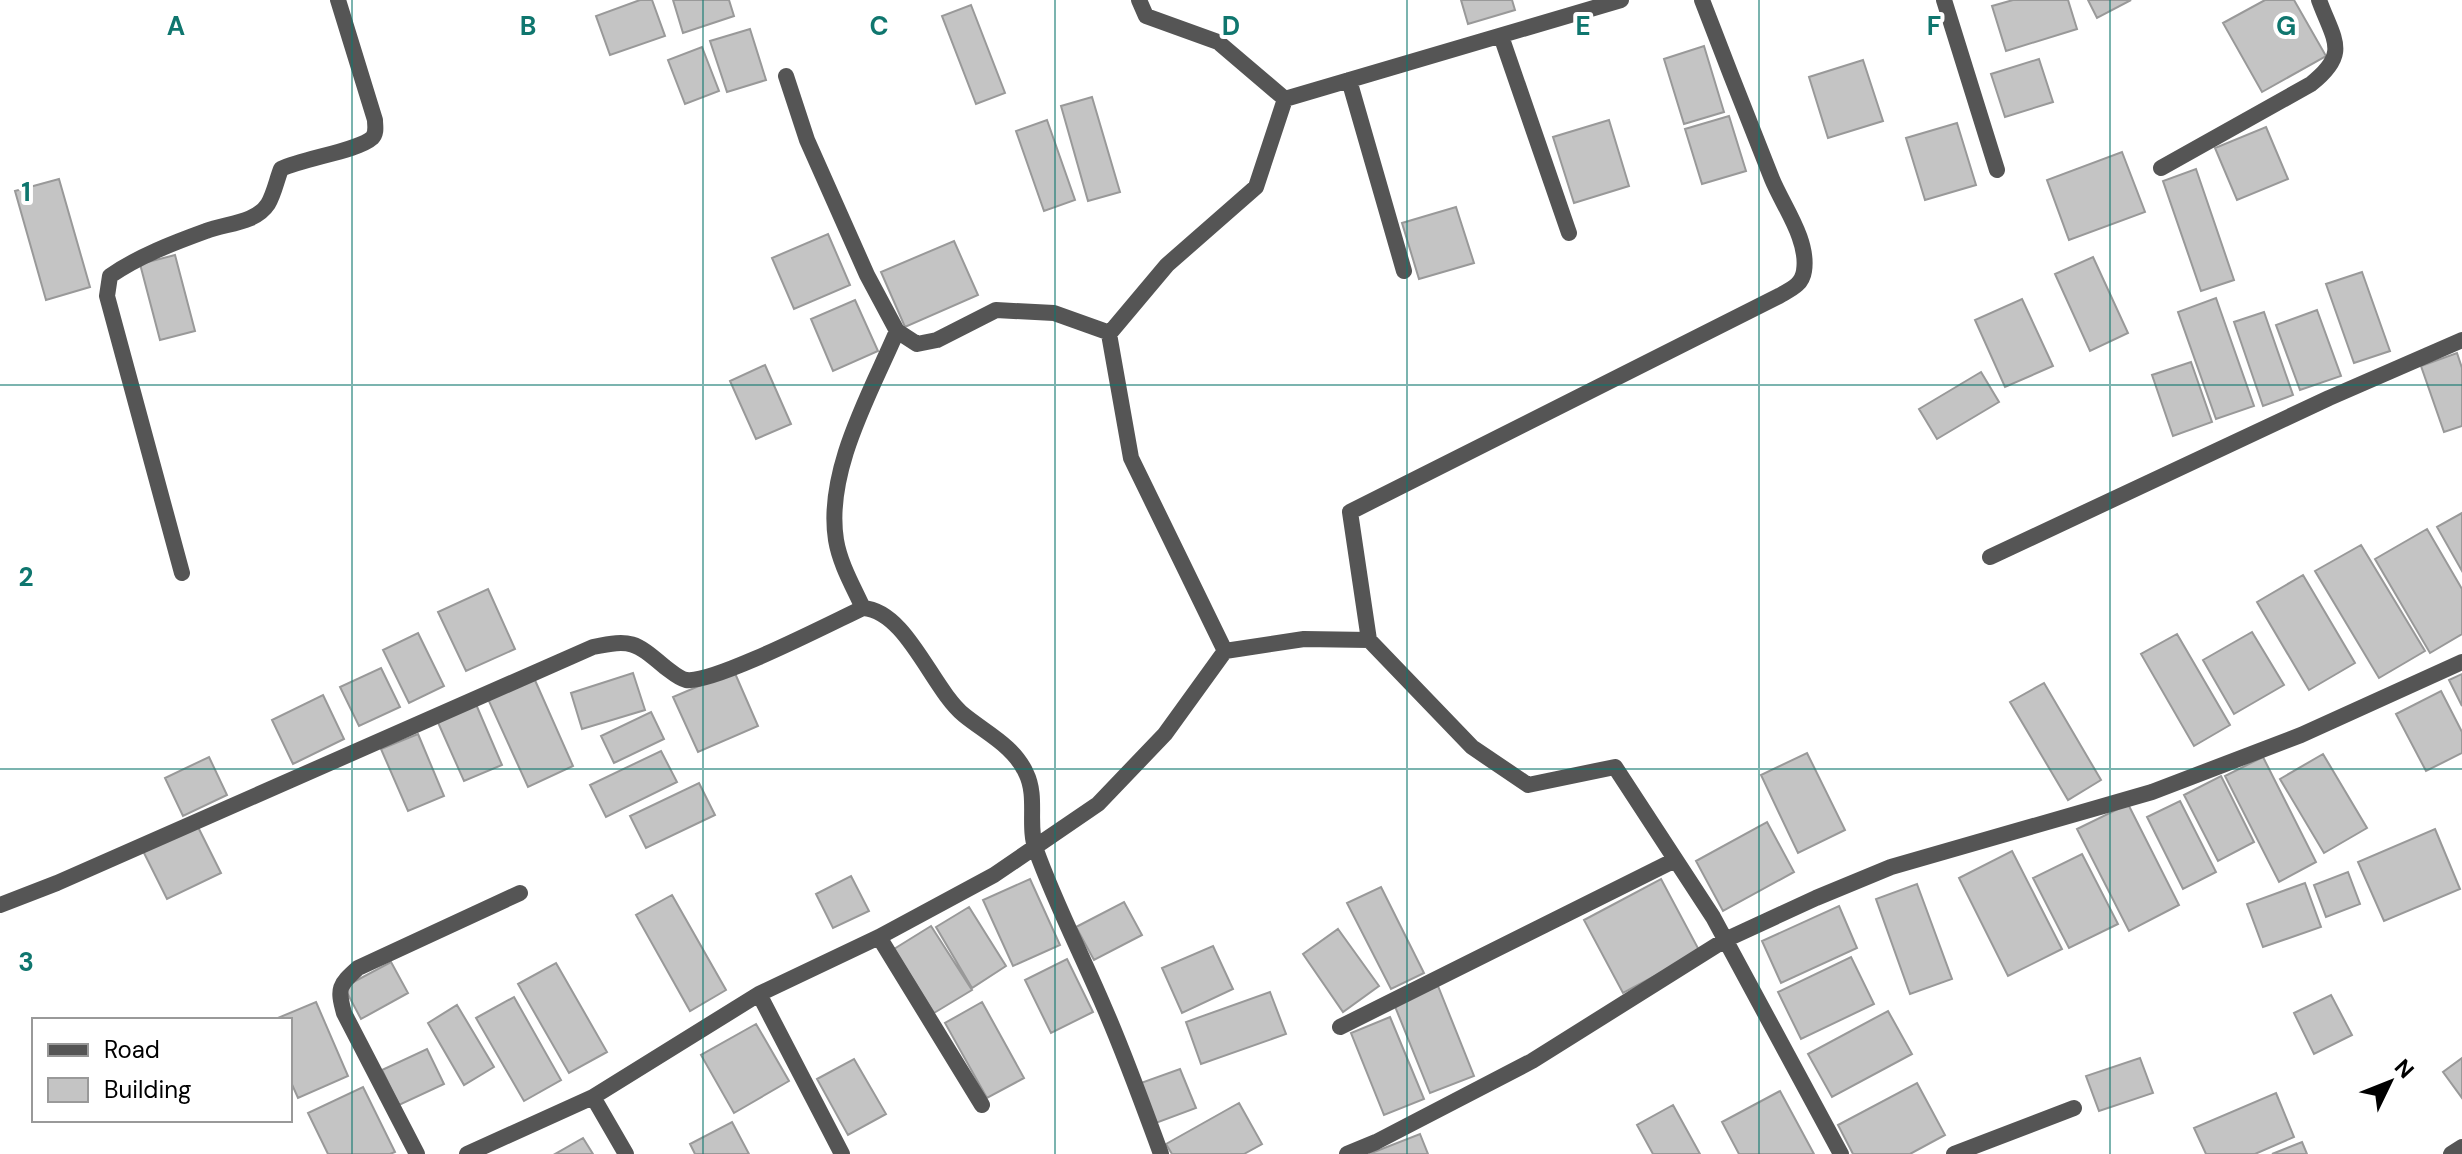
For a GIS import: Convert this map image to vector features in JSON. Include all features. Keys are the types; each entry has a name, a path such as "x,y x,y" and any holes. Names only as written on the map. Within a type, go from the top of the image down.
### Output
{"street":[{"path":"182,573 107,296 110,276 129,263 210,229 244,222 267,205 281,169 296,161 360,145 372,138 375,120 338,0"},
{"path":"1139,0 1146,16 1218,42 1285,99"},
{"path":"1285,99 1501,36 1603,2 1621,0"},
{"path":"1702,0 1799,240 1804,257 1804,274 1797,286 1350,512 1369,640 1472,747 1528,785 1615,767 1725,940 1841,1154"},
{"path":"1944,0 1997,170"},
{"path":"2161,168 2311,84 2328,70 2335,59 2336,47 2319,0"},
{"path":"1501,36 1569,233"},
{"path":"786,76 807,140 867,275 897,331 917,344 937,340 996,310 1054,313 1110,333"},
{"path":"1349,80 1404,271"},
{"path":"1225,651 1131,458 1110,333 1167,265 1256,187 1285,99"},
{"path":"863,608 843,564 836,539 835,502 847,447 897,331"},
{"path":"1990,557 2329,398 2462,340"},
{"path":"0,905 57,883 593,647 622,641 650,654 682,679 696,680 731,668 863,608 876,609 888,618 962,713 1020,761 1032,793 1035,847 1111,1023 1161,1154"},
{"path":"467,1154 593,1097 759,994 879,937 994,875 1098,804 1165,734 1225,651 1304,639 1369,640"},
{"path":"1347,1154 1532,1061 1725,940 1816,898 1891,867 2152,792 2301,735 2462,662"},
{"path":"1340,1027 1675,860"},
{"path":"417,1154 344,1013 339,993 341,985 358,968 520,893"},
{"path":"879,937 982,1105"},
{"path":"759,994 842,1154"},
{"path":"593,1097 626,1154"},
{"path":"1954,1154 2074,1108"},
{"path":"2451,1154 2462,1147"}],"building":[{"path":"640,0 652,0 665,36 610,55 596,16"},
{"path":"673,0 729,0 734,16 683,33"},
{"path":"1461,0 1512,0 1515,10 1468,24"},
{"path":"2013,0 2068,0 2077,29 2006,51 1992,6"},
{"path":"2088,0 2131,0 2097,18"},
{"path":"2265,0 2294,0 2326,56 2262,92 2223,23"},
{"path":"971,5 1005,93 976,104 942,16"},
{"path":"750,29 766,80 727,92 710,41"},
{"path":"1704,46 1724,112 1684,124 1664,59"},
{"path":"702,47 719,91 685,104 668,60"},
{"path":"2039,59 2053,102 2005,117 1991,74"},
{"path":"1863,60 1883,121 1828,138 1809,77"},
{"path":"1092,97 1120,192 1088,201 1061,106"},
{"path":"1729,116 1746,171 1702,184 1685,129"},
{"path":"1047,120 1075,200 1044,211 1016,131"},
{"path":"1609,120 1629,186 1574,203 1553,137"},
{"path":"1957,123 1976,185 1925,200 1906,138"},
{"path":"2266,127 2288,179 2237,200 2215,148"},
{"path":"2122,152 2145,212 2069,240 2047,180"},
{"path":"2196,169 2234,280 2201,291 2163,181"},
{"path":"59,179 90,287 46,300 15,191"},
{"path":"1456,207 1474,263 1419,279 1402,223"},
{"path":"828,234 850,285 794,309 772,258"},
{"path":"954,241 978,295 905,327 881,272"},
{"path":"175,255 195,331 160,340 140,264"},
{"path":"2093,257 2128,333 2090,351 2055,274"},
{"path":"2362,272 2390,351 2354,363 2326,284"},
{"path":"2216,298 2254,406 2216,419 2178,312"},
{"path":"2022,299 2053,366 2005,387 1975,320"},
{"path":"855,300 878,351 833,371 811,319"},
{"path":"2317,310 2341,376 2300,390 2276,325"},
{"path":"2264,312 2293,395 2263,406 2234,322"},
{"path":"2457,353 2462,368 2462,426 2444,432 2421,366"},
{"path":"2191,362 2212,422 2173,436 2152,375"},
{"path":"765,365 791,424 756,439 730,381"},
{"path":"1981,372 1999,402 1937,439 1919,409"},
{"path":"2462,513 2462,571 2437,527"},
{"path":"2427,529 2462,589 2462,634 2430,653 2375,559"},
{"path":"2361,545 2425,651 2379,678 2315,571"},
{"path":"2303,575 2355,663 2309,690 2257,602"},
{"path":"488,589 515,649 466,671 438,612"},
{"path":"2252,632 2284,685 2234,714 2203,660"},
{"path":"418,633 444,686 409,703 383,650"},
{"path":"2177,634 2230,725 2194,746 2141,654"},
{"path":"381,668 400,707 359,726 340,687"},
{"path":"734,671 758,726 698,752 673,697"},
{"path":"633,673 645,710 582,729 571,693"},
{"path":"2462,674 2462,706 2449,680"},
{"path":"534,678 573,766 528,787 488,699"},
{"path":"2044,683 2101,780 2068,800 2010,702"},
{"path":"2441,691 2462,732 2462,753 2426,771 2396,714"},
{"path":"323,695 344,739 293,764 272,720"},
{"path":"475,702 502,765 464,781 436,718"},
{"path":"651,712 664,739 614,763 601,736"},
{"path":"418,734 444,796 408,811 381,749"},
{"path":"661,751 677,782 606,817 590,785"},
{"path":"1807,753 1845,830 1798,853 1761,775"},
{"path":"2323,754 2367,828 2324,853 2280,779"},
{"path":"209,757 227,795 183,816 165,778"},
{"path":"2263,757 2316,862 2279,882 2225,776"},
{"path":"2221,776 2254,842 2218,861 2184,795"},
{"path":"699,783 715,815 646,848 630,816"},
{"path":"2180,801 2216,872 2183,889 2147,817"},
{"path":"2128,804 2179,905 2129,931 2077,829"},
{"path":"1767,822 1794,872 1723,911 1696,861"},
{"path":"197,825 221,873 167,899 143,851"},
{"path":"2435,829 2460,889 2384,921 2358,862"},
{"path":"2012,851 2062,949 2008,976 1959,878"},
{"path":"2082,854 2118,924 2069,948 2033,878"},
{"path":"2348,872 2360,904 2326,917 2314,885"},
{"path":"851,876 869,911 833,928 816,894"},
{"path":"1030,879 1060,945 1013,966 983,900"},
{"path":"1661,879 1700,952 1623,993 1584,920"},
{"path":"2305,883 2321,927 2263,947 2247,904"},
{"path":"1917,884 1952,979 1910,994 1876,899"},
{"path":"1381,887 1424,973 1391,989 1347,903"},
{"path":"672,895 726,990 690,1011 636,915"},
{"path":"1124,902 1142,935 1094,960 1076,927"},
{"path":"1839,906 1857,948 1781,983 1762,941"},
{"path":"969,907 1006,966 972,988 936,927"},
{"path":"931,926 972,990 934,1013 894,949"},
{"path":"1338,929 1379,986 1343,1012 1303,954"},
{"path":"1213,946 1233,989 1182,1013 1162,968"},
{"path":"1851,957 1874,1004 1801,1039 1778,992"},
{"path":"1067,959 1093,1012 1051,1033 1025,980"},
{"path":"391,962 408,993 361,1019 344,987"},
{"path":"556,963 607,1052 569,1073 518,984"},
{"path":"1438,986 1474,1076 1430,1093 1394,1004"},
{"path":"1270,992 1286,1034 1201,1064 1186,1022"},
{"path":"2331,995 2352,1035 2314,1054 2294,1013"},
{"path":"514,997 561,1080 524,1101 476,1018"},
{"path":"316,1002 348,1076 298,1098 292,1084 292,1018 278,1018"},
{"path":"982,1002 1024,1078 987,1098 945,1023"},
{"path":"457,1005 494,1067 464,1085 428,1023"},
{"path":"1888,1011 1912,1054 1832,1097 1808,1054"},
{"path":"1390,1017 1424,1099 1384,1115 1351,1033"},
{"path":"756,1024 789,1081 734,1113 701,1055"},
{"path":"427,1049 444,1084 399,1105 382,1070"},
{"path":"2140,1058 2153,1093 2099,1111 2086,1076"},
{"path":"2462,1058 2462,1098 2443,1072"},
{"path":"854,1059 886,1114 848,1135 817,1079"},
{"path":"1180,1069 1196,1108 1153,1124 1138,1084"},
{"path":"1917,1083 1945,1135 1910,1154 1853,1154 1838,1125"},
{"path":"363,1087 395,1152 328,1154 308,1113"},
{"path":"1780,1091 1814,1154 1739,1154 1722,1122"},
{"path":"2276,1093 2294,1137 2255,1154 2206,1154 2194,1128"},
{"path":"1239,1103 1262,1144 1244,1154 1172,1154 1166,1144"},
{"path":"1673,1105 1700,1154 1653,1154 1637,1125"},
{"path":"732,1122 749,1154 695,1154 690,1144"},
{"path":"1420,1134 1428,1154 1369,1154"},
{"path":"583,1138 593,1154 555,1154"},
{"path":"2302,1142 2307,1154 2272,1154"}]}
